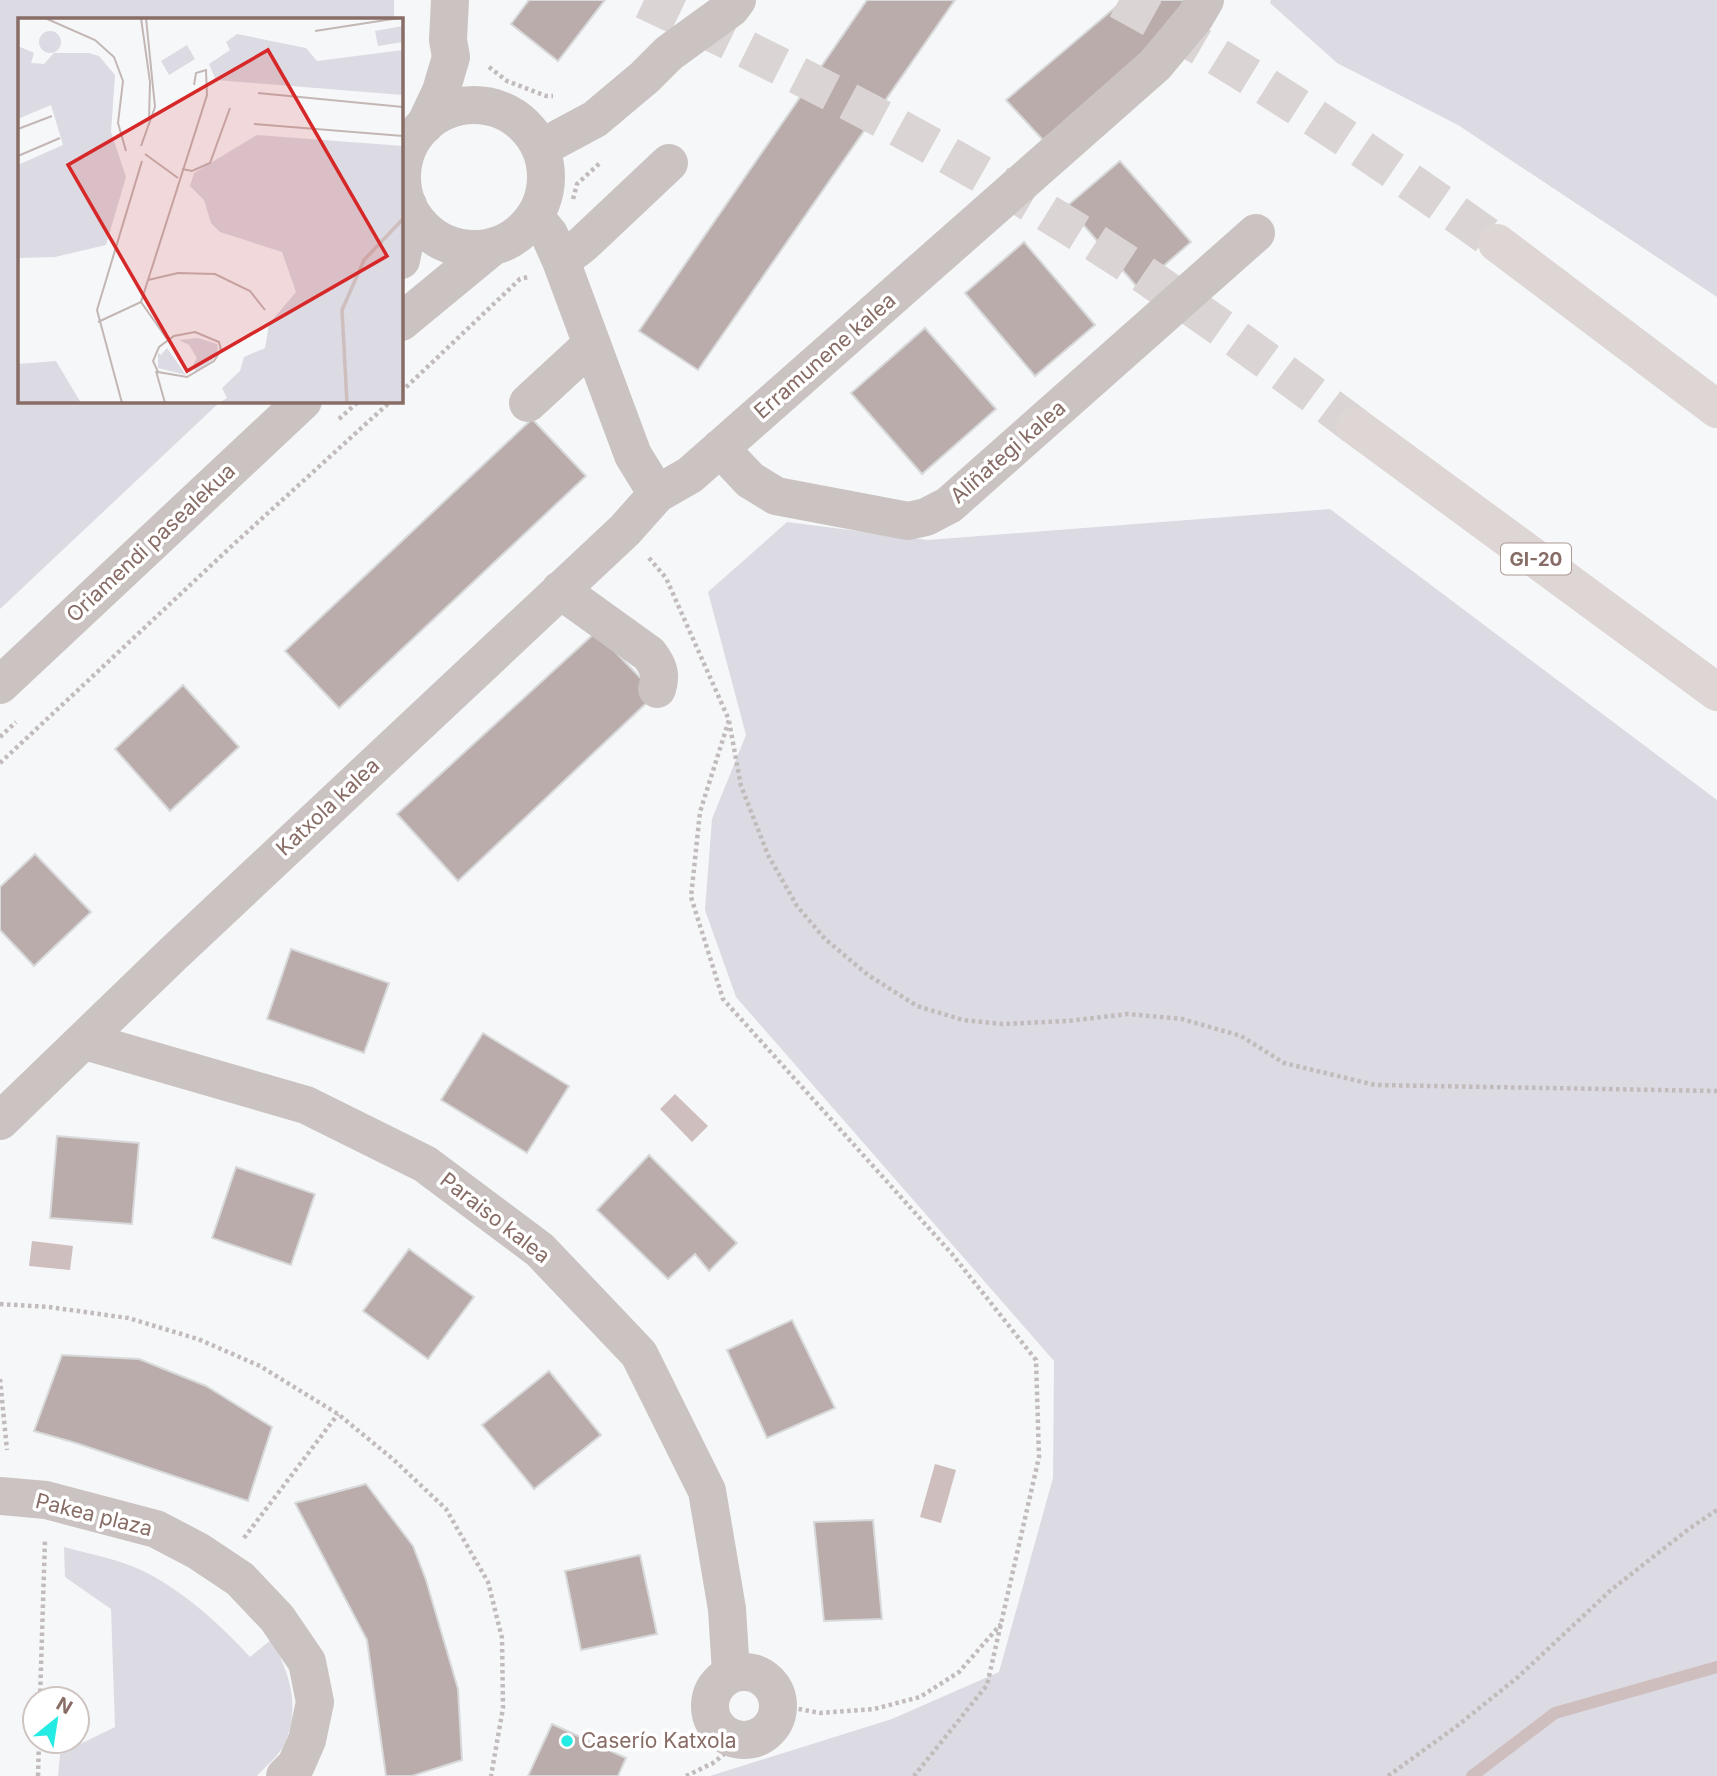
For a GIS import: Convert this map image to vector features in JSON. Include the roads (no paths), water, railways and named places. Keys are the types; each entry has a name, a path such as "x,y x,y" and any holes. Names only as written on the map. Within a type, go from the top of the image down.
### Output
{"highway":[{"path":"1497,243 1717,410"},
{"name":"GI-20","path":"1355,426 1717,692"}],"street":[{"path":"450,0 448,40 468,60 470,85 499,109 516,118 530,132 541,148 546,165 547,183 536,217 522,232 504,243 484,249 463,249 443,242 422,226 408,205 403,188 402,171 414,138 425,125 441,91 468,60"},
{"path":"669,53 699,0"},
{"path":"541,148 595,119 669,53 731,8 737,0"},
{"name":"Erramunene kalea","path":"657,494 690,475 1155,65 1195,17 1205,0"},
{"path":"425,125 441,114 460,107 479,105 499,109"},
{"path":"561,261 583,244 669,163"},
{"path":"402,255 408,205"},
{"path":"536,217 550,234 633,455 657,494"},
{"name":"Aliñategi kalea","path":"720,448 750,480 776,496 908,521 926,517 949,505 1256,233"},
{"path":"402,321 492,247"},
{"path":"528,402 592,344"},
{"name":"Oriamendi pasealekua","path":"0,685 302,402"},
{"name":"Katxola kalea","path":"0,1121 174,953 625,530 657,494"},
{"path":"560,590 649,654 659,668 660,682 657,689"},
{"name":"Paraiso kalea","path":"85,1041 306,1105 425,1164 540,1250 639,1354 707,1490 727,1609 731,1674"},
{"name":"Pakea plaza","path":"0,1496 46,1500 156,1529 198,1551 240,1579 277,1618 307,1662 315,1702 307,1740 296,1765 285,1776"},
{"path":"753,1673 771,1685 778,1706 776,1717 771,1726 753,1738 742,1740 721,1731 710,1710 714,1688 721,1679 731,1674 753,1673"}],"waterway":[{"path":"1472,1776 1555,1713 1717,1667"}],"tunnel":[{"path":"644,0 831,92 1013,193 1160,285 1355,426"},
{"path":"1119,0 1217,56 1312,116 1497,243"}],"place":[{"name":"Caserío Katxola","path":"567,1741"}]}
